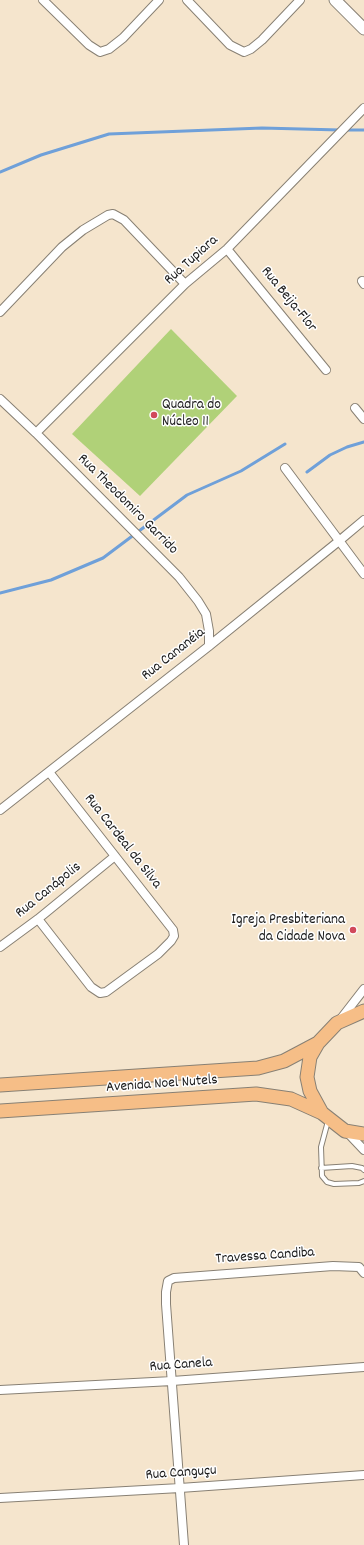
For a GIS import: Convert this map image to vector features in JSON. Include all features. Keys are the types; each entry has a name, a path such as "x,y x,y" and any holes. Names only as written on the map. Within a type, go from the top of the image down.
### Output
{"main road":[{"path":"364,1011 337,1023 318,1043 310,1057 307,1077 310,1091 326,1116 346,1131 364,1134"},
{"name":"Avenida Noel Nutels","path":"0,1085 258,1068 284,1061 318,1043"},
{"name":"Avenida Noel Nutels","path":"0,1111 256,1094 291,1099 326,1116"}],"street":[{"path":"42,0 90,45 100,52 109,49 123,38 159,0"},
{"path":"187,0 230,45 235,49 244,52 251,49 262,40 300,0"},
{"path":"335,0 364,29"},
{"name":"Rua Tupiara","path":"36,433 185,284 228,249 364,108"},
{"path":"0,312 62,247 83,230 108,215 118,216 135,230 185,284"},
{"name":"Rua Beija-Flor","path":"228,249 326,370"},
{"name":"Rua Theodomiro Garrido","path":"0,398 179,577 198,601 206,614 209,646"},
{"path":"355,408 364,418"},
{"path":"285,468 364,574"},
{"name":"Rua Cananéia","path":"0,810 209,646 364,520"},
{"name":"Rua Cardeal da Silva","path":"38,919 92,987 100,993 106,992 158,954 166,947 174,936 173,930 49,772"},
{"name":"Rua Canápolis","path":"0,947 38,919 115,856"},
{"path":"337,1023 364,989"},
{"path":"346,1131 364,1150"},
{"name":"Travessa Candiba","path":"172,1381 166,1304 168,1281 179,1277 333,1266 358,1267 363,1272"},
{"name":"Rua Canela","path":"0,1390 172,1381 364,1367"},
{"path":"172,1381 184,1545"},
{"name":"Rua Canguçu","path":"0,1498 180,1488 364,1475"}],"lane":[{"path":"326,1116 320,1147 322,1176 327,1182 334,1184 359,1183 364,1181"},
{"path":"321,1168 352,1166 362,1168 364,1170"}],"green space":[{"name":"Quadra do Núcleo 11","path":"171,329 237,396 140,496 72,434"}],"waterway":[{"path":"0,172 41,155 109,134 262,128 340,130"},
{"path":"345,130 364,130"},
{"path":"307,472 330,455 347,447 364,442"},
{"path":"0,593 51,580 103,558 187,495 241,471 285,444"}],"place":[{"name":"Quadra do Núcleo 11","path":"154,415"},
{"name":"Igreja Presbiteriana da Cidade Nova","path":"353,930"}]}
